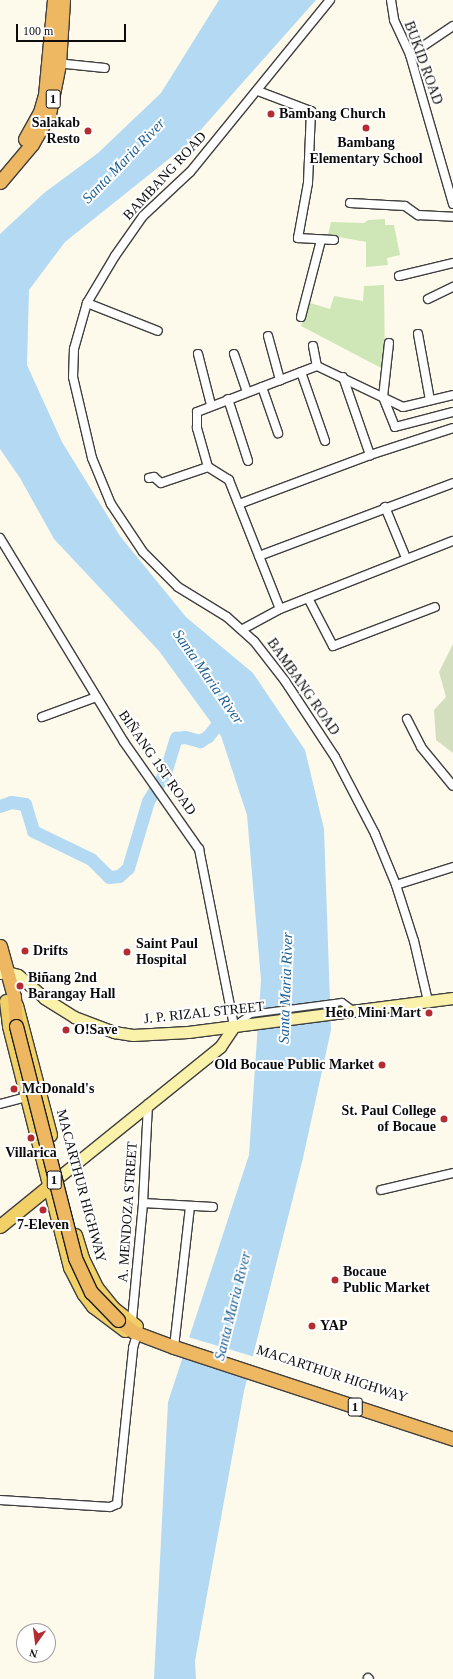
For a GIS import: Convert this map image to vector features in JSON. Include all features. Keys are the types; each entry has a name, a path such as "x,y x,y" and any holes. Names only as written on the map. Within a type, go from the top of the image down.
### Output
{"highway":[{"name":"1","path":"0,170 21,144 40,112 54,63 54,0"},
{"name":"1","path":"0,182 32,144 49,114 54,63 63,0"},
{"name":"MACARTHUR HIGHWAY","path":"0,946 2,975 10,999"},
{"name":"1","path":"10,999 75,1258 91,1292 132,1326"},
{"name":"MACARTHUR HIGHWAY","path":"132,1326 176,1344 453,1439"},
{"name":"MACARTHUR HIGHWAY","path":"258,1371 453,1431"}],"main road":[{"name":"J. P. RIZAL STREET","path":"2,975 22,977 44,998 66,1013 114,1032 151,1035 234,1026 251,1019 453,998"},
{"name":"MACARTHUR HIGHWAY","path":"10,999 9,1026 70,1267 84,1294 113,1323 132,1326"},
{"name":"MACARTHUR HIGHWAY","path":"10,999 23,1022 60,1176 77,1240 89,1274 105,1300 132,1326"},
{"path":"60,1176 220,1047 234,1026"},
{"path":"0,1226 49,1186"}],"street":[{"name":"BAMBANG ROAD","path":"330,0 258,91 190,172 143,216 98,282 87,303 74,349 73,378 92,458 111,504 143,552 168,579 243,629 285,681 335,757 374,834 396,885 414,941 428,1001"},
{"name":"BUKID ROAD","path":"391,0 394,20 410,55 453,204"},
{"path":"410,55 453,26"},
{"path":"54,63 105,68"},
{"path":"258,91 311,111 308,183 298,238 334,240"},
{"path":"350,204 405,206 418,215 440,214 451,217"},
{"path":"301,317 321,240"},
{"path":"399,276 452,263"},
{"path":"428,299 453,287"},
{"path":"87,303 158,331"},
{"path":"418,334 430,400"},
{"path":"268,336 280,380"},
{"path":"389,343 383,397 395,427 453,412"},
{"path":"313,346 317,366"},
{"path":"198,354 211,405"},
{"path":"234,354 247,392"},
{"path":"280,609 229,480 208,467 196,416 199,410 317,366 343,377 403,407 453,395"},
{"path":"301,372 325,441"},
{"path":"343,377 370,454"},
{"path":"262,387 278,433"},
{"path":"228,399 248,461"},
{"path":"426,419 430,434"},
{"path":"238,504 370,454 453,428"},
{"path":"149,478 154,477 161,483 208,467"},
{"path":"259,556 385,507 453,483"},
{"path":"385,507 406,558"},
{"name":"BIÑANG 1ST ROAD","path":"0,538 96,697 199,848 234,1026"},
{"path":"243,629 280,609 406,558 453,541"},
{"path":"308,598 333,646 435,607"},
{"path":"42,717 96,697"},
{"path":"407,719 421,747 453,786"},
{"path":"396,885 453,867"},
{"path":"0,1104 26,1097"},
{"name":"A. MENDOZA STREET","path":"0,1500 110,1507 117,1504 144,1202 148,1104"},
{"path":"381,1190 453,1173"},
{"path":"144,1202 213,1207"},
{"path":"176,1344 190,1206"}],"green space":[{"path":"385,219 385,225 394,225 400,255 387,258 388,265 366,267 366,242 328,235 331,222 364,223 368,220"},
{"path":"384,285 385,370 301,326 307,302 330,309 334,296 363,301 364,286"},
{"path":"453,644 453,753 436,740 434,710 446,697 439,672"}],"water":[{"name":"Santa Maria River","path":"219,0 316,0 190,142 65,242 29,290 27,365 62,442 120,536 186,617 253,673 305,750 324,829 331,1030 303,1158 244,1391 195,1661 196,1679 154,1679 168,1402 249,1155 261,980 247,815 221,736 159,651 54,539 20,478 0,449 0,234 44,193 98,153 161,93"}],"pier":[{"path":"188,1337 255,1357 250,1376 182,1355"}],"waterway":[{"name":"Santa Maria River","path":"0,806 11,802 25,804 33,831 91,859 109,877 119,876 128,868 148,801 165,773 176,738 185,737 200,741 208,736 225,715"}],"place":[{"name":"Bambang Church","path":"271,114"},
{"name":"Bambang Elementary School","path":"366,128"},
{"name":"Salakab Resto","path":"88,131"},
{"name":"Drifts","path":"25,951"},
{"name":"Saint Paul Hospital","path":"127,952"},
{"name":"Biñang 2nd Barangay Hall","path":"20,986"},
{"name":"Heto Mini Mart","path":"429,1013"},
{"name":"O!Save","path":"66,1030"},
{"name":"Old Bocaue Public Market","path":"382,1065"},
{"name":"McDonald's","path":"14,1089"},
{"name":"St. Paul College of Bocaue","path":"444,1119"},
{"name":"Villarica","path":"31,1138"},
{"name":"7-Eleven","path":"43,1210"},
{"name":"Bocaue Public Market","path":"335,1280"},
{"name":"YAP","path":"312,1326"}]}
